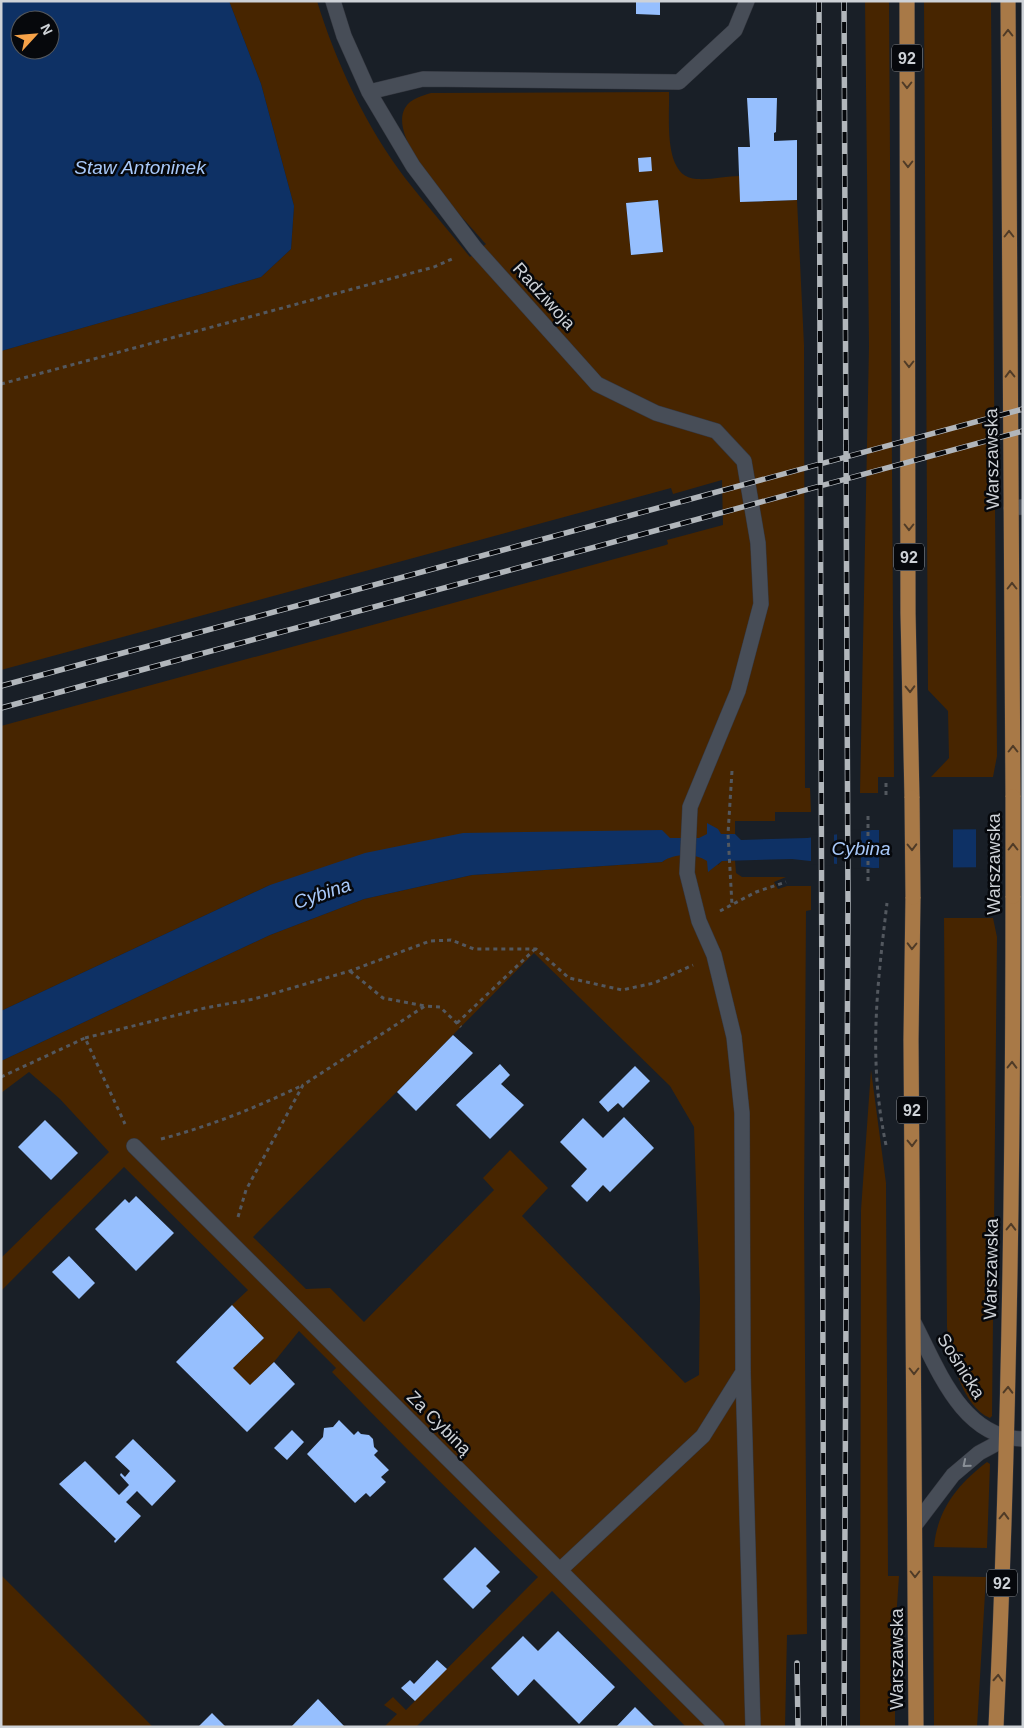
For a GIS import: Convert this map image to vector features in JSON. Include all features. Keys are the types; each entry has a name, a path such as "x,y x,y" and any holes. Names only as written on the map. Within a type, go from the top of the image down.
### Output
{"main road":[{"name":"Warszawska","path":"907,1 908,613 913,897 911,1040 916,1727"},
{"name":"Warszawska","path":"996,1727 1004,1561 1011,1230 1013,797 1017,508 1008,1"}],"street":[{"name":"Radziwoja","path":"333,1 344,36 369,92 413,166 475,248 597,384 656,413 716,431 744,461 758,543 761,604 738,691 690,807 686,873 699,921"},
{"path":"369,92 423,79 679,82 735,30 747,1"},
{"path":"699,921 714,955 734,1037 742,1113 743,1372 753,1727"},
{"name":"Za Cybiną","path":"134,1146 718,1727"},
{"name":"Sośnicka","path":"914,1323 952,1395 982,1427 1007,1438 1023,1439"},
{"path":"560,1570 703,1436 743,1372"},
{"path":"915,1525 953,1475 979,1453 1007,1438"}],"path":[{"path":"1,384 434,267 475,248"},
{"path":"868,816 868,881"},
{"path":"728,834 732,905"},
{"path":"868,848 887,848"},
{"path":"699,921 756,892 786,882"},
{"path":"875,1002 888,897"},
{"path":"1,1077 85,1038 205,1008 254,999 350,970 430,941 451,940 474,950 536,949 569,978 622,990 654,983 714,955"},
{"path":"457,1023 536,949"},
{"path":"350,970 382,998 440,1008 461,1027"},
{"path":"85,1038 134,1146 194,1131 247,1112 303,1086 425,1006"},
{"path":"232,1242 246,1190 303,1086"}],"shaded area":[{"path":"229,1 317,1 343,71 377,137 405,178 470,257 486,244 430,179 407,140 402,122 405,108 410,102 431,93 669,92 670,144 673,158 678,168 686,176 702,179 740,176 741,202 797,200 804,345 805,788 810,788 811,812 775,812 775,821 735,821 735,834 721,834 707,824 707,834 718,865 722,861 735,860 736,873 742,877 786,877 774,882 778,889 787,886 811,886 811,910 806,911 804,1212 807,1634 787,1635 785,1727 686,1727 552,1591 416,1727 384,1727 397,1714 384,1705 393,1697 406,1710 538,1577 357,1398 332,1372 336,1368 299,1331 274,1362 250,1385 233,1368 264,1338 232,1305 248,1290 124,1167 1,1291 1,1258 109,1152 60,1099 29,1072 1,1093 1,1061 270,935 364,899 472,875 662,862 670,856 270,885 1,1011 1,726 666,545 668,544 667,540 723,525 722,480 673,494 671,488 1,670 1,351 261,277 291,249 294,206 261,84","holes":["658,200 663,252 631,255 626,203","534,953 670,1086 694,1127 700,1298 699,1375 685,1383 522,1216 548,1188 510,1150 483,1178 494,1190 364,1322 330,1288 306,1289 253,1237"]},
{"path":"865,1 889,1 894,777 878,777 878,793 860,793 869,346"},
{"path":"924,1 991,1 997,756 993,777 931,777 949,758 948,711 928,690"},
{"path":"944,918 993,918 997,937 992,1416 990,1418 980,1412 965,1391 954,1365 948,1338"},
{"path":"871,1070 886,1183 888,1576 899,1576 895,1635 895,1727 860,1727 861,1210"},
{"path":"987,1462 990,1464 987,1548 934,1547 939,1521 944,1510 958,1489"},
{"path":"1,1575 153,1727 1,1727"},
{"path":"933,1576 986,1577 977,1727 934,1727"}],"water":[{"name":"Staw Antoninek","path":"1,1 229,1 261,84 294,206 291,249 261,277 1,351"},
{"name":"Cybina","path":"707,823 718,829 721,834 735,834 741,840 807,838 872,830 1023,829 1023,867 873,868 792,859 722,861 708,872 707,861 702,858 684,855 662,862 472,875 364,899 270,935 1,1061 1,1011 270,885 365,853 463,833 662,830 670,838 699,838 707,834"}],"pier":[{"path":"976,826 1023,826 1023,869 976,870"},
{"path":"879,827 953,827 953,870 879,870"},
{"path":"861,829 861,869 837,866 837,832"},
{"path":"834,832 834,866 811,864 811,835"}],"building":[{"path":"636,1 660,1 660,15 636,14"},
{"path":"747,98 777,98 774,141 797,140 797,200 740,202 738,147 750,147"},
{"path":"651,157 652,171 639,172 638,158"},
{"path":"658,200 663,252 631,255 626,203"},
{"path":"453,1035 473,1053 416,1111 397,1092"},
{"path":"500,1064 510,1075 501,1084 524,1105 490,1139 456,1105"},
{"path":"635,1066 650,1081 623,1108 618,1103 608,1112 599,1102"},
{"path":"624,1117 654,1148 610,1192 603,1185 587,1202 571,1186 587,1169 560,1142 583,1118 603,1138"},
{"path":"45,1120 78,1153 51,1180 18,1147"},
{"path":"136,1196 174,1233 136,1271 95,1229 125,1199 129,1203"},
{"path":"69,1256 95,1283 79,1299 52,1272"},
{"path":"232,1305 264,1338 233,1368 250,1385 274,1362 295,1384 247,1432 176,1362"},
{"path":"339,1420 354,1435 358,1431 361,1434 369,1435 373,1439 374,1447 378,1451 374,1455 389,1470 381,1477 386,1482 370,1497 366,1493 355,1503 307,1454 323,1437 324,1428 333,1427"},
{"path":"292,1430 304,1442 287,1460 274,1448"},
{"path":"133,1439 176,1481 152,1506 137,1491 126,1502 141,1516 115,1543 116,1539 59,1484 85,1461 119,1495 129,1485 120,1475 121,1473 125,1477 130,1471 115,1457"},
{"path":"475,1547 500,1572 486,1586 491,1591 473,1609 443,1579"},
{"path":"558,1631 615,1687 579,1724 534,1679 518,1696 491,1668 523,1636 538,1651"},
{"path":"437,1660 447,1669 415,1701 401,1688 410,1680 414,1684"},
{"path":"318,1699 345,1727 291,1727"},
{"path":"635,1707 655,1727 616,1727"},
{"path":"212,1713 226,1727 198,1727"}],"railway":[{"path":"819,1 824,1727"},
{"path":"844,1 848,901 844,1727"},
{"path":"1,686 1023,409"},
{"path":"1,708 1023,431"},
{"path":"797,1663 798,1727"}]}
